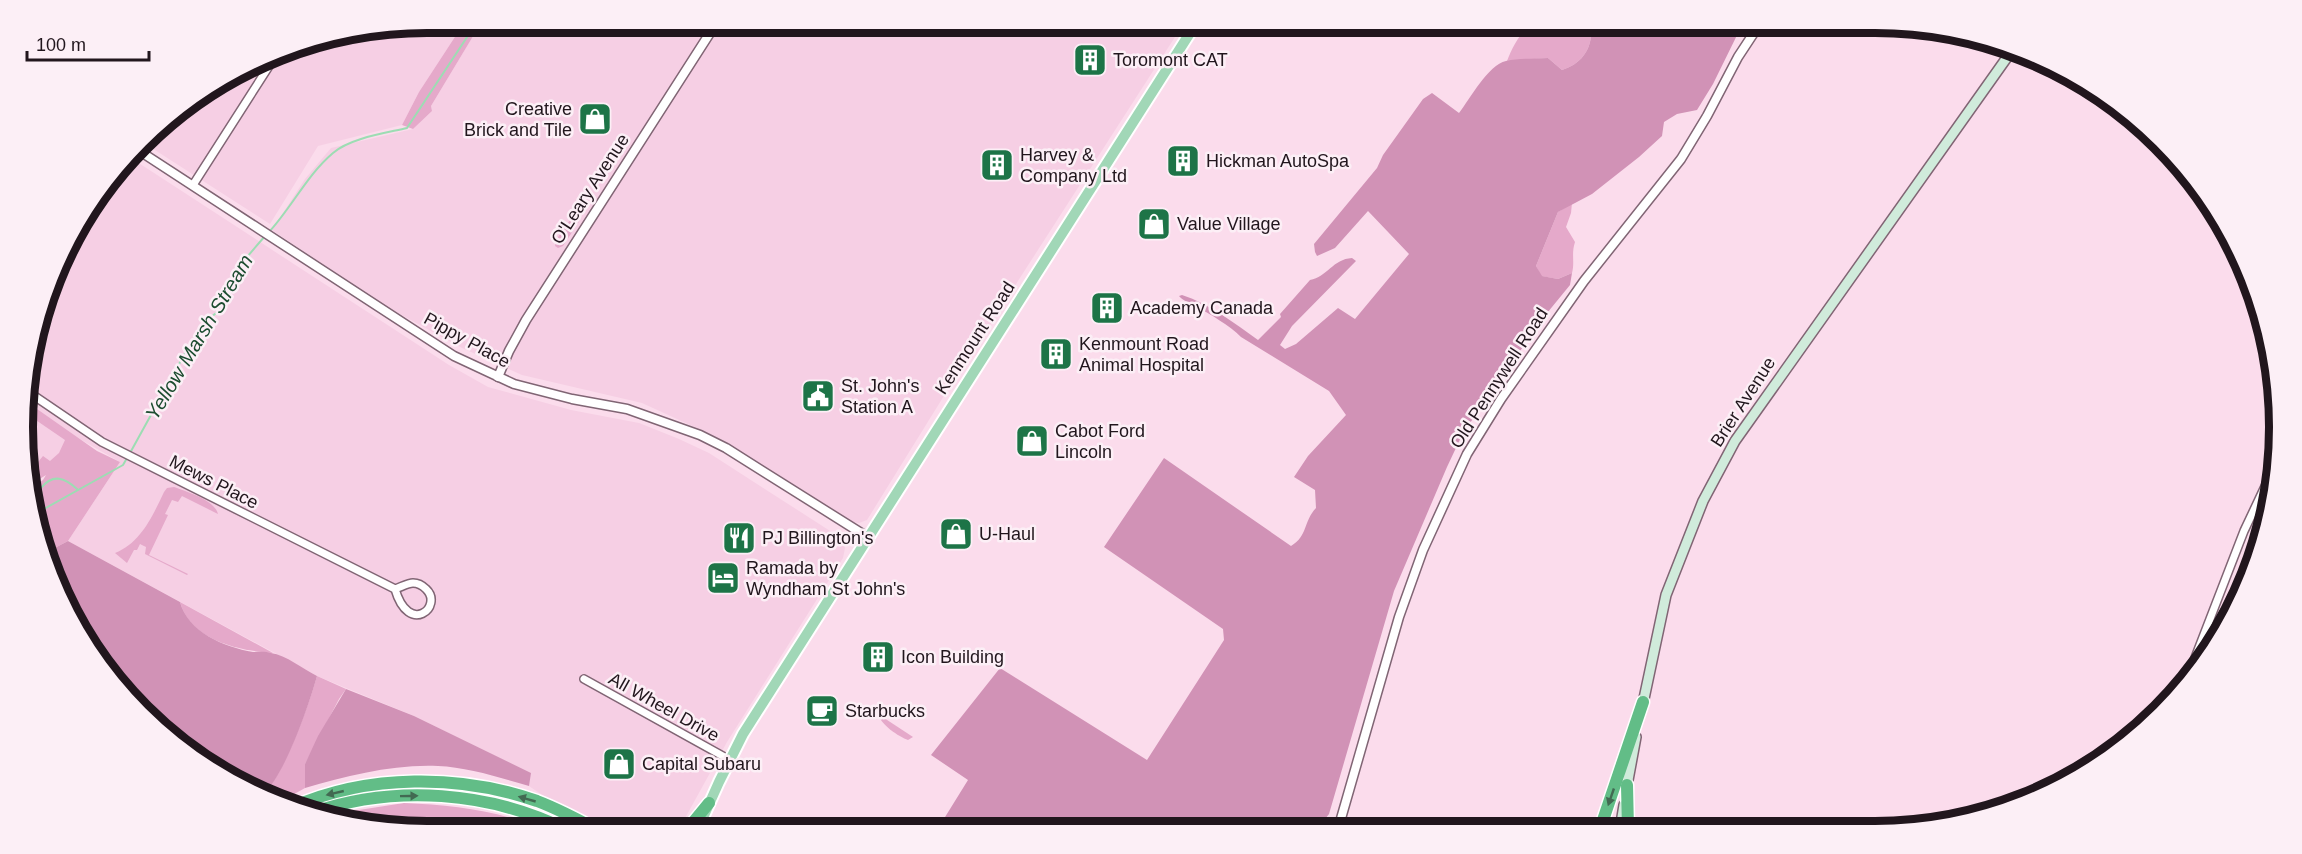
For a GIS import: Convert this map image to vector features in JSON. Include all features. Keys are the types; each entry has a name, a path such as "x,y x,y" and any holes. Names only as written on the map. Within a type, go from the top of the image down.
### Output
{"highway":[{"path":"1603,821 1643,702"},
{"path":"306,802 365,786 410,782 444,783 479,786 536,801 578,821"},
{"path":"1627,785 1628,821"},
{"path":"326,808 369,798 445,796 483,801 521,810 546,821"},
{"path":"694,821 709,803"}],"main road":[{"name":"Kenmount Road","path":"701,821 730,760 775,682 1190,33"},
{"name":"Brier Avenue","path":"1621,821 1643,702 1666,596 1703,501 1735,441 2008,56"}],"street":[{"name":"O'Leary Avenue","path":"498,378 509,351 526,320 710,33"},
{"name":"Old Pennywell Road","path":"1340,821 1399,616 1423,550 1467,454 1501,399 1584,281 1681,159 1754,33"},
{"path":"193,184 269,67"},
{"name":"Pippy Place","path":"143,153 454,356 498,378 544,392 627,409 700,435 726,448 869,538"},
{"name":"Mews Place","path":"34,396 83,430 122,452 395,589 413,583 421,585 429,592 431,601 428,609 422,614 413,614 405,610 399,602 395,589"},
{"path":"2196,656 2244,531 2264,489"},
{"name":"All Wheel Drive","path":"584,680 730,760"}],"shaded area":[{"path":"457,33 419,92 402,125 318,146 270,224 150,147 208,99 253,74 300,54 325,46 376,36"},
{"path":"457,33 475,33 431,106 432,111 413,129 402,125 419,92"},
{"path":"475,33 1178,33 942,399 867,520 859,523 852,522 712,435 642,403 522,375 462,348 387,307 272,230 305,179 331,148 413,129 432,111 431,106"},
{"path":"1522,33 1591,33 1586,52 1576,63 1562,70 1548,58 1507,61"},
{"path":"1591,33 1738,33 1713,84 1697,110 1677,114 1664,122 1662,136 1639,157 1592,194 1558,212 1536,266 1542,276 1558,279 1572,273 1570,285 1543,318 1463,433 1447,467 1394,591 1329,814 1323,821 943,821 968,780 931,755 1000,668 1147,760 1224,640 1223,629 1104,547 1164,458 1291,546 1300,538 1316,508 1315,490 1294,477 1308,456 1346,415 1329,391 1179,296 1182,295 1212,309 1258,340 1281,317 1280,314 1310,280 1340,261 1352,258 1356,261 1292,326 1280,345 1285,349 1296,344 1338,308 1355,319 1409,254 1368,211 1335,248 1317,256 1314,244 1377,168 1383,155 1423,99 1432,93 1459,113 1480,83 1499,64 1521,59 1548,58 1562,70 1581,58 1591,39"},
{"path":"136,161 449,365 488,387 571,410 639,423 679,439 709,453 841,538 845,548 843,558 727,742 684,821 590,821 557,805 529,786 530,773 414,716 317,676 68,541 120,462 78,438 47,474 37,481 33,427 36,376 46,325 63,276 86,230 114,187"},
{"path":"1572,203 1566,227 1575,242 1572,273 1558,279 1541,276 1536,266 1558,212"},
{"path":"575,213 580,220 563,246 558,248 555,246 556,240"},
{"path":"34,407 97,451 120,462 68,541 52,549 37,484 46,475 37,481 35,466 43,456 50,461 59,453 65,440 33,418"},
{"path":"174,487 206,501 216,509 218,514 182,496 178,502 172,500 165,514 168,515 149,555 188,574 145,554 146,547 140,544 127,563 115,553 139,535 151,519 164,492 167,488"},
{"path":"68,541 180,602 191,622 199,630 219,642 242,650 277,654 317,676 287,758 269,787 208,755 148,706 99,646 74,601 52,549"},
{"path":"180,602 273,653 231,646 205,634 185,615"},
{"path":"317,676 346,689 305,764 305,788 290,796 269,787 287,757"},
{"path":"346,689 414,716 531,773 529,786 461,768 421,766 370,772 305,788 305,764 318,736"},
{"path":"878,714 913,737 908,740 895,733 882,722"},
{"path":"404,803 478,810 522,821 473,821 456,818 455,821 401,820 346,812"}],"waterway":[{"name":"Yellow Marsh Stream","path":"269,232 315,171 333,153 349,143 407,128 470,33"},
{"name":"Yellow Marsh Stream","path":"130,453 189,346 206,321 220,310 241,264 265,236"},
{"name":"Yellow Marsh Stream","path":"42,510 123,465 127,458"},
{"path":"42,509 41,488 50,480 64,480 77,489"}],"place":[{"name":"Toromont CAT","path":"1090,60"},
{"name":"Creative Brick and Tile","path":"595,119"},
{"name":"Hickman AutoSpa","path":"1183,161"},
{"name":"Harvey & Company Ltd","path":"997,165"},
{"name":"Value Village","path":"1154,224"},
{"name":"Academy Canada","path":"1107,308"},
{"name":"Kenmount Road Animal Hospital","path":"1056,354"},
{"name":"St. John's Station A","path":"818,396"},
{"name":"Cabot Ford Lincoln","path":"1032,441"},
{"name":"U-Haul","path":"956,534"},
{"name":"PJ Billington's","path":"739,538"},
{"name":"Ramada by Wyndham St John's","path":"723,578"},
{"name":"Icon Building","path":"878,657"},
{"name":"Starbucks","path":"822,711"},
{"name":"Capital Subaru","path":"619,764"}]}
